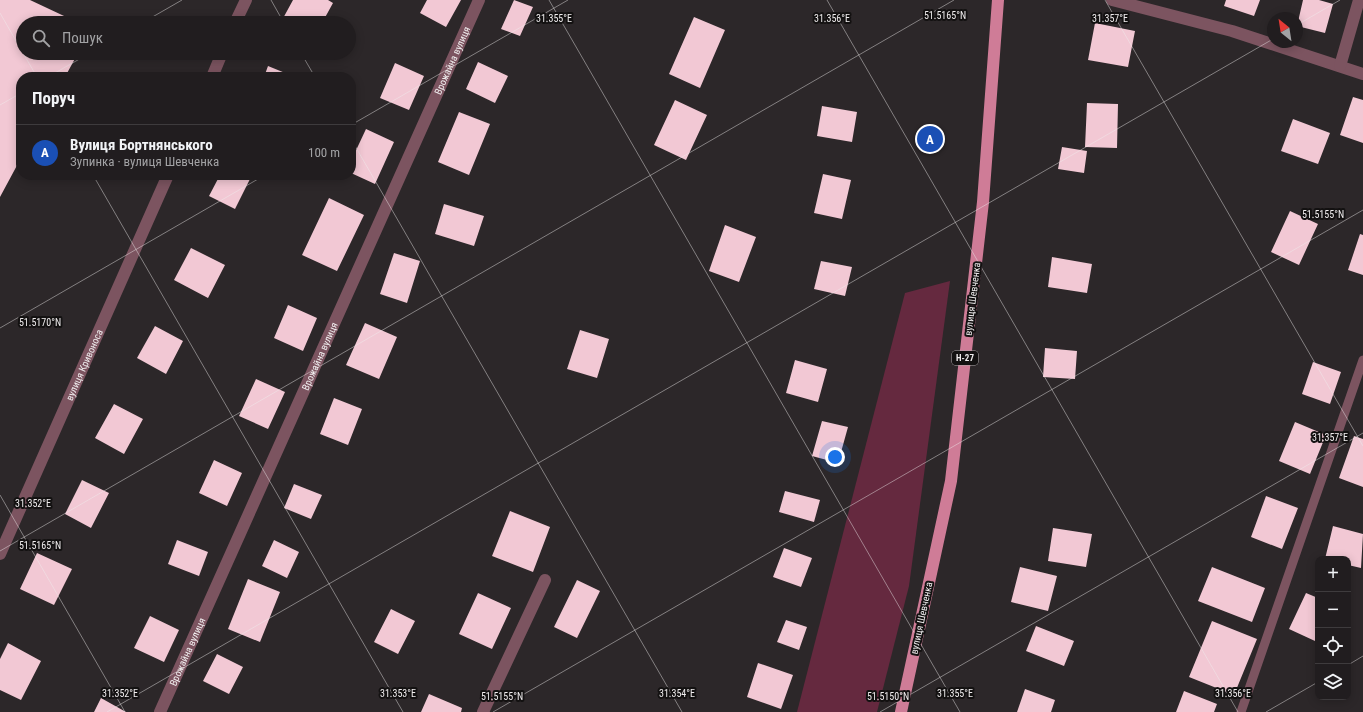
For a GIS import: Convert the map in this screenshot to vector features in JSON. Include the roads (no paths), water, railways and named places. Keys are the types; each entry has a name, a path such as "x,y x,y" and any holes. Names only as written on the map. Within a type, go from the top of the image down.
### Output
{"main road":[{"name":"вулиця Шевченка","path":"901,712 951,481 983,202 998,0"}],"street":[{"path":"238,16 246,0"},
{"name":"Врожайна вулиця","path":"160,712 479,0"},
{"path":"1112,0 1232,31 1363,74"},
{"path":"1340,66 1358,0"},
{"path":"214,72 219,60"},
{"name":"вулиця Кривоноса","path":"0,554 166,180"},
{"path":"483,712 545,580"}],"lane":[{"path":"1241,712 1363,360"}],"place":[{"name":"Вулиця Бортнянського","path":"930,139"}]}
